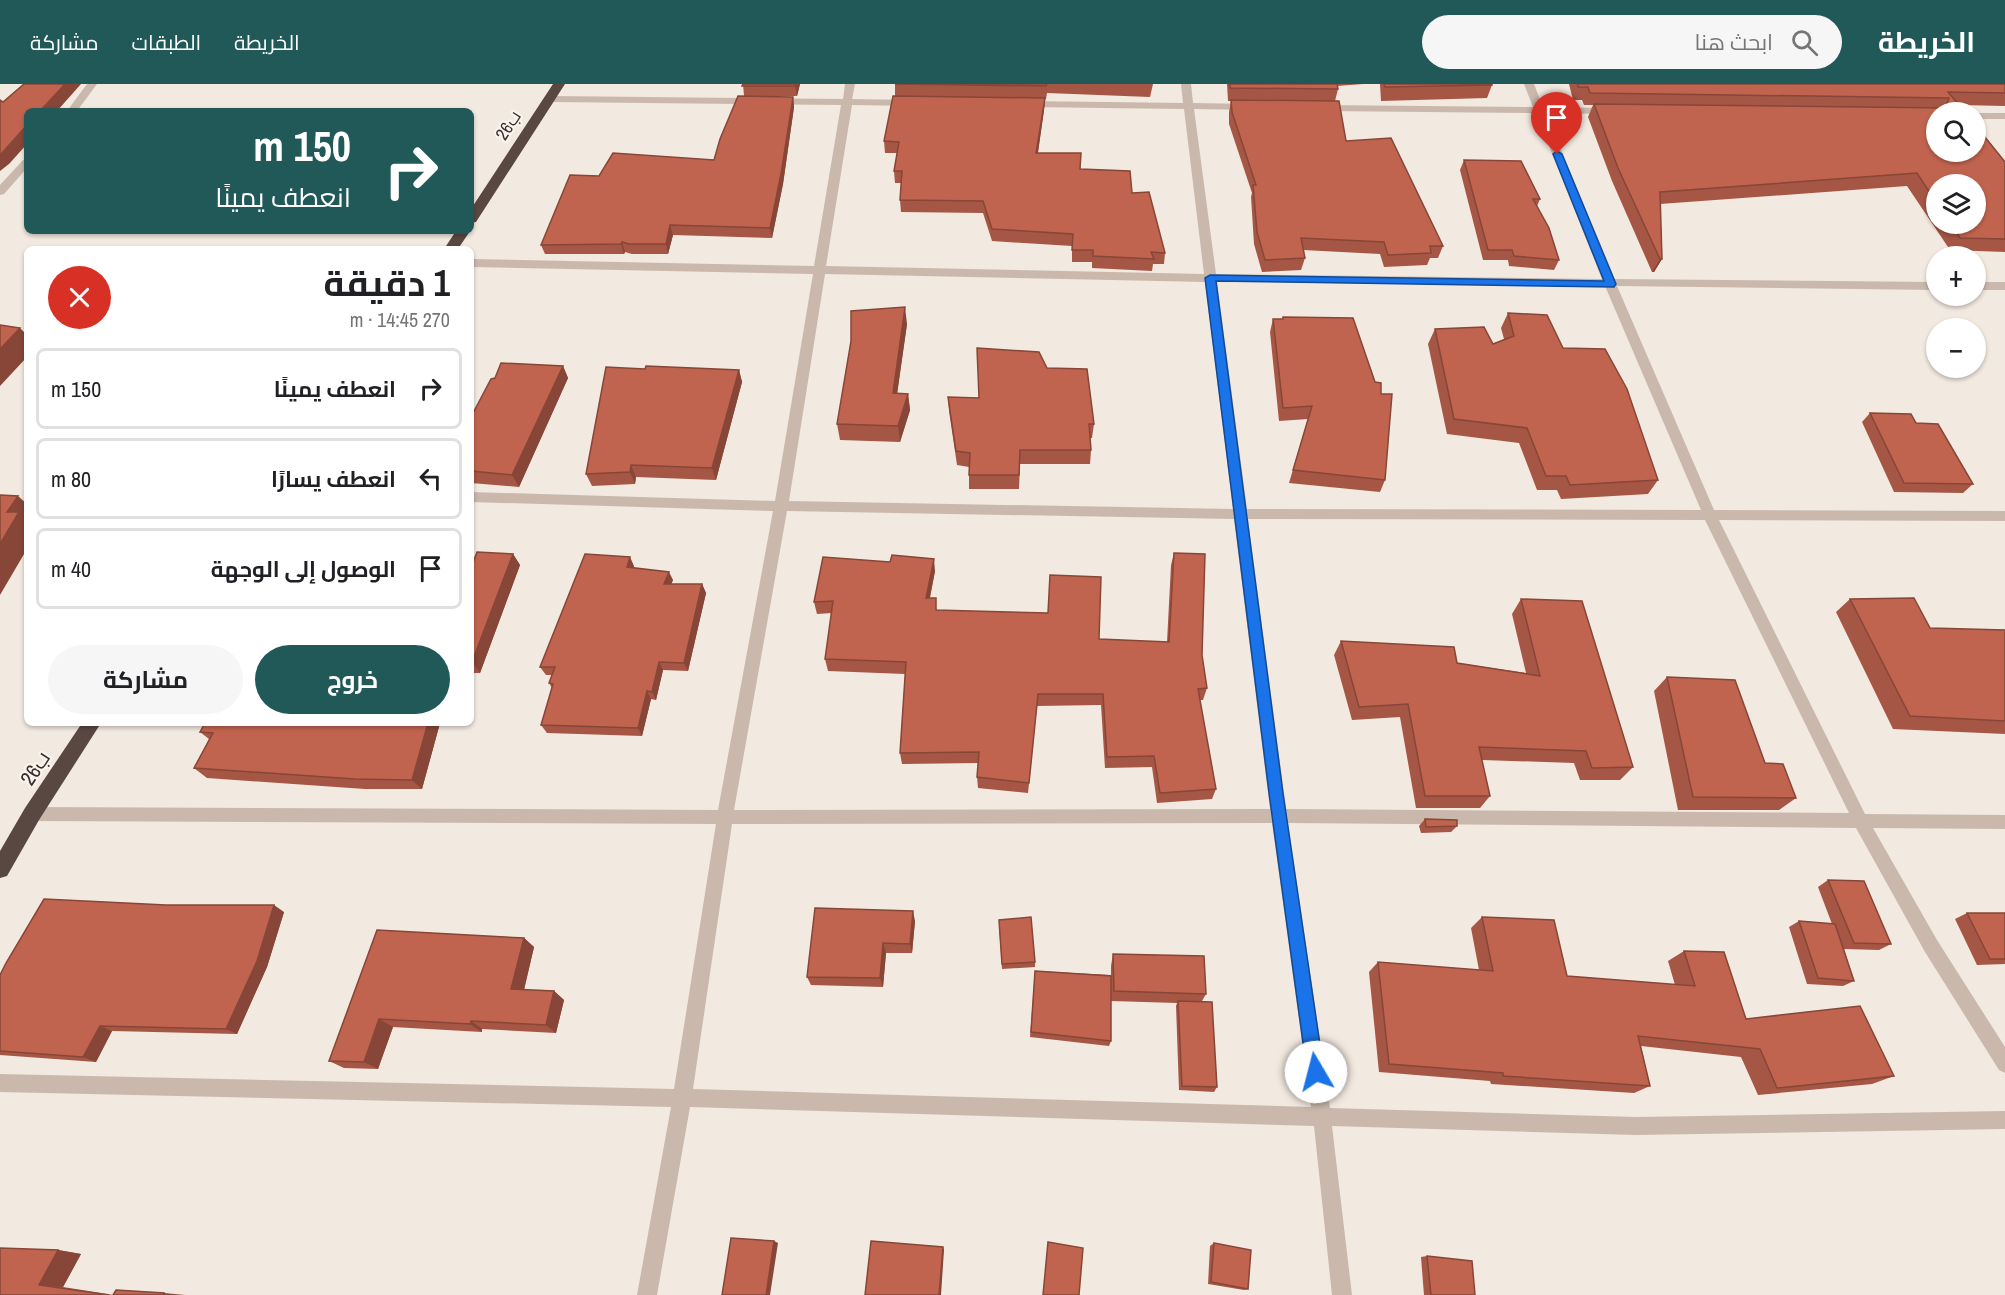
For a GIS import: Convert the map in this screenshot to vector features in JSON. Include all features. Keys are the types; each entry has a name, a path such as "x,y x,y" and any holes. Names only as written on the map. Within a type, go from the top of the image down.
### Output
{"highway":[{"name":"26ب","path":"474,214 559,84"},
{"name":"26ب","path":"0,869 32,814 90,726"}],"street":[{"path":"74,108 92,84"},
{"path":"647,1295 682,1098 725,817 781,506 850,84"},
{"path":"1186,84 1239,513 1322,1118 1342,1295"},
{"path":"1529,84 1610,284 1709,514 1861,822 1931,946 2005,1064"},
{"path":"550,99 919,103"},
{"path":"1014,104 1259,107"},
{"path":"1305,108 1622,111"},
{"path":"1986,116 2005,116"},
{"path":"0,192 24,165"},
{"path":"474,263 1210,278 1926,286"},
{"path":"1986,286 2005,286"},
{"path":"474,497 781,506 1239,513 2005,516"},
{"path":"32,814 725,817 1279,816 2005,822"},
{"path":"0,1083 682,1098 1636,1126 2005,1120"}],"building":[{"path":"24,84 65,84 43,108 24,108 24,128 0,155 0,100 3,102"},
{"path":"743,84 796,84 795,86 742,86"},
{"path":"895,84 1047,84 1046,86"},
{"path":"1230,84 1337,84 1338,89 1230,88"},
{"path":"1384,84 1492,84 1492,85 1385,87"},
{"path":"1578,84 2005,84 2005,93 1948,92 1956,102 1947,102 1949,98 1590,93 1588,87 1578,87"},
{"path":"738,96 793,97 770,228 670,225 666,244 622,242 621,244 541,245 570,175 599,176 613,153 714,160"},
{"path":"893,96 1045,98 1036,153 1081,153 1080,169 1130,171 1132,193 1149,192 1165,253 1151,252 1154,259 1093,256 1093,250 1072,250 1073,234 992,229 983,201 900,200 902,171 894,171 899,142 884,141"},
{"path":"1231,100 1339,101 1346,141 1391,138 1443,246 1430,246 1431,253 1388,255 1384,242 1301,238 1305,258 1265,260 1257,232 1253,185 1256,185 1232,112"},
{"path":"1594,104 1926,108 1926,162 1986,162 1986,138 2005,162 2005,239 1960,238 1957,234 1986,234 1986,174 1926,174 1926,187 1917,173 1660,192 1662,259 1660,259 1618,168"},
{"path":"1464,160 1521,161 1540,199 1533,199 1549,228 1559,260 1514,256 1512,250 1488,250"},
{"path":"905,307 893,393 908,394 898,426 837,424 851,341 851,311"},
{"path":"1508,313 1547,315 1563,348 1605,349 1627,389 1658,480 1570,485 1566,476 1546,476 1527,428 1454,419 1435,329 1484,327 1493,344 1514,336"},
{"path":"1283,317 1353,318 1375,382 1381,383 1381,394 1392,394 1385,480 1293,470 1312,406 1283,408 1273,319 1283,319"},
{"path":"0,325 20,328 0,349"},
{"path":"977,348 1039,352 1047,368 1087,369 1094,424 1089,424 1091,450 1020,450 1019,475 969,475 970,453 956,451 948,397 979,398"},
{"path":"501,363 563,366 512,475 474,471 474,411 491,379 495,378"},
{"path":"646,366 739,370 712,468 631,465 630,472 586,474 606,367 645,369"},
{"path":"1870,413 1911,414 1916,423 1938,424 1973,484 1904,483"},
{"path":"0,495 18,496 7,512 19,512 0,544"},
{"path":"477,552 513,554 474,657 474,560"},
{"path":"1174,553 1205,554 1202,655 1207,688 1198,689 1216,789 1160,793 1154,756 1107,757 1103,694 1038,694 1029,783 977,777 979,752 900,753 906,662 825,659 833,601 814,602 823,557 890,562 892,555 934,559 926,598 936,598 936,610 1048,613 1050,575 1101,577 1099,639 1169,642"},
{"path":"585,554 630,557 627,567 669,572 664,584 702,584 684,663 659,662 652,692 647,691 638,728 541,725 553,684 549,683 555,667 540,667"},
{"path":"1914,598 1930,628 2005,630 2005,721 1910,716 1850,599"},
{"path":"1521,599 1582,601 1633,767 1592,768 1586,751 1479,747 1490,796 1425,796 1408,704 1359,707 1341,641 1454,647 1457,663 1540,676"},
{"path":"1667,677 1735,680 1765,763 1783,764 1796,798 1693,797"},
{"path":"203,726 427,726 412,780 355,779 194,768 213,733 200,732"},
{"path":"1425,819 1457,820 1457,826 1426,827"},
{"path":"1828,880 1864,881 1891,944 1854,943"},
{"path":"44,899 166,905 274,905 257,961 226,1029 100,1026 83,1057 0,1051 0,975"},
{"path":"815,908 913,911 910,944 883,943 880,978 807,977"},
{"path":"1967,913 2005,913 2005,959 1990,959"},
{"path":"1031,917 1035,962 1002,964 999,920"},
{"path":"1482,917 1554,920 1567,976 1695,986 1684,951 1724,952 1746,1019 1860,1006 1894,1076 1777,1088 1760,1049 1638,1036 1650,1086 1503,1076 1503,1073 1389,1064 1378,962 1493,971"},
{"path":"1799,921 1835,924 1854,981 1818,978"},
{"path":"377,930 524,938 511,989 554,991 546,1025 379,1019 364,1062 329,1061"},
{"path":"1113,954 1204,956 1206,994 1114,991"},
{"path":"1035,971 1111,976 1111,1041 1031,1032"},
{"path":"1178,1001 1212,1002 1217,1087 1182,1086"},
{"path":"731,1238 774,1241 766,1295 722,1295"},
{"path":"871,1241 943,1247 939,1295 865,1295"},
{"path":"1048,1242 1083,1248 1079,1295 1043,1295"},
{"path":"1214,1243 1251,1250 1248,1289 1211,1282"},
{"path":"0,1248 58,1250 39,1285 109,1295 0,1295"},
{"path":"1427,1256 1472,1261 1475,1295 1431,1295"},
{"path":"116,1290 164,1293 163,1295 113,1295"}],"route":[{"path":"1316,1072 1276,793 1210,278 1610,284 1557,154"}]}
